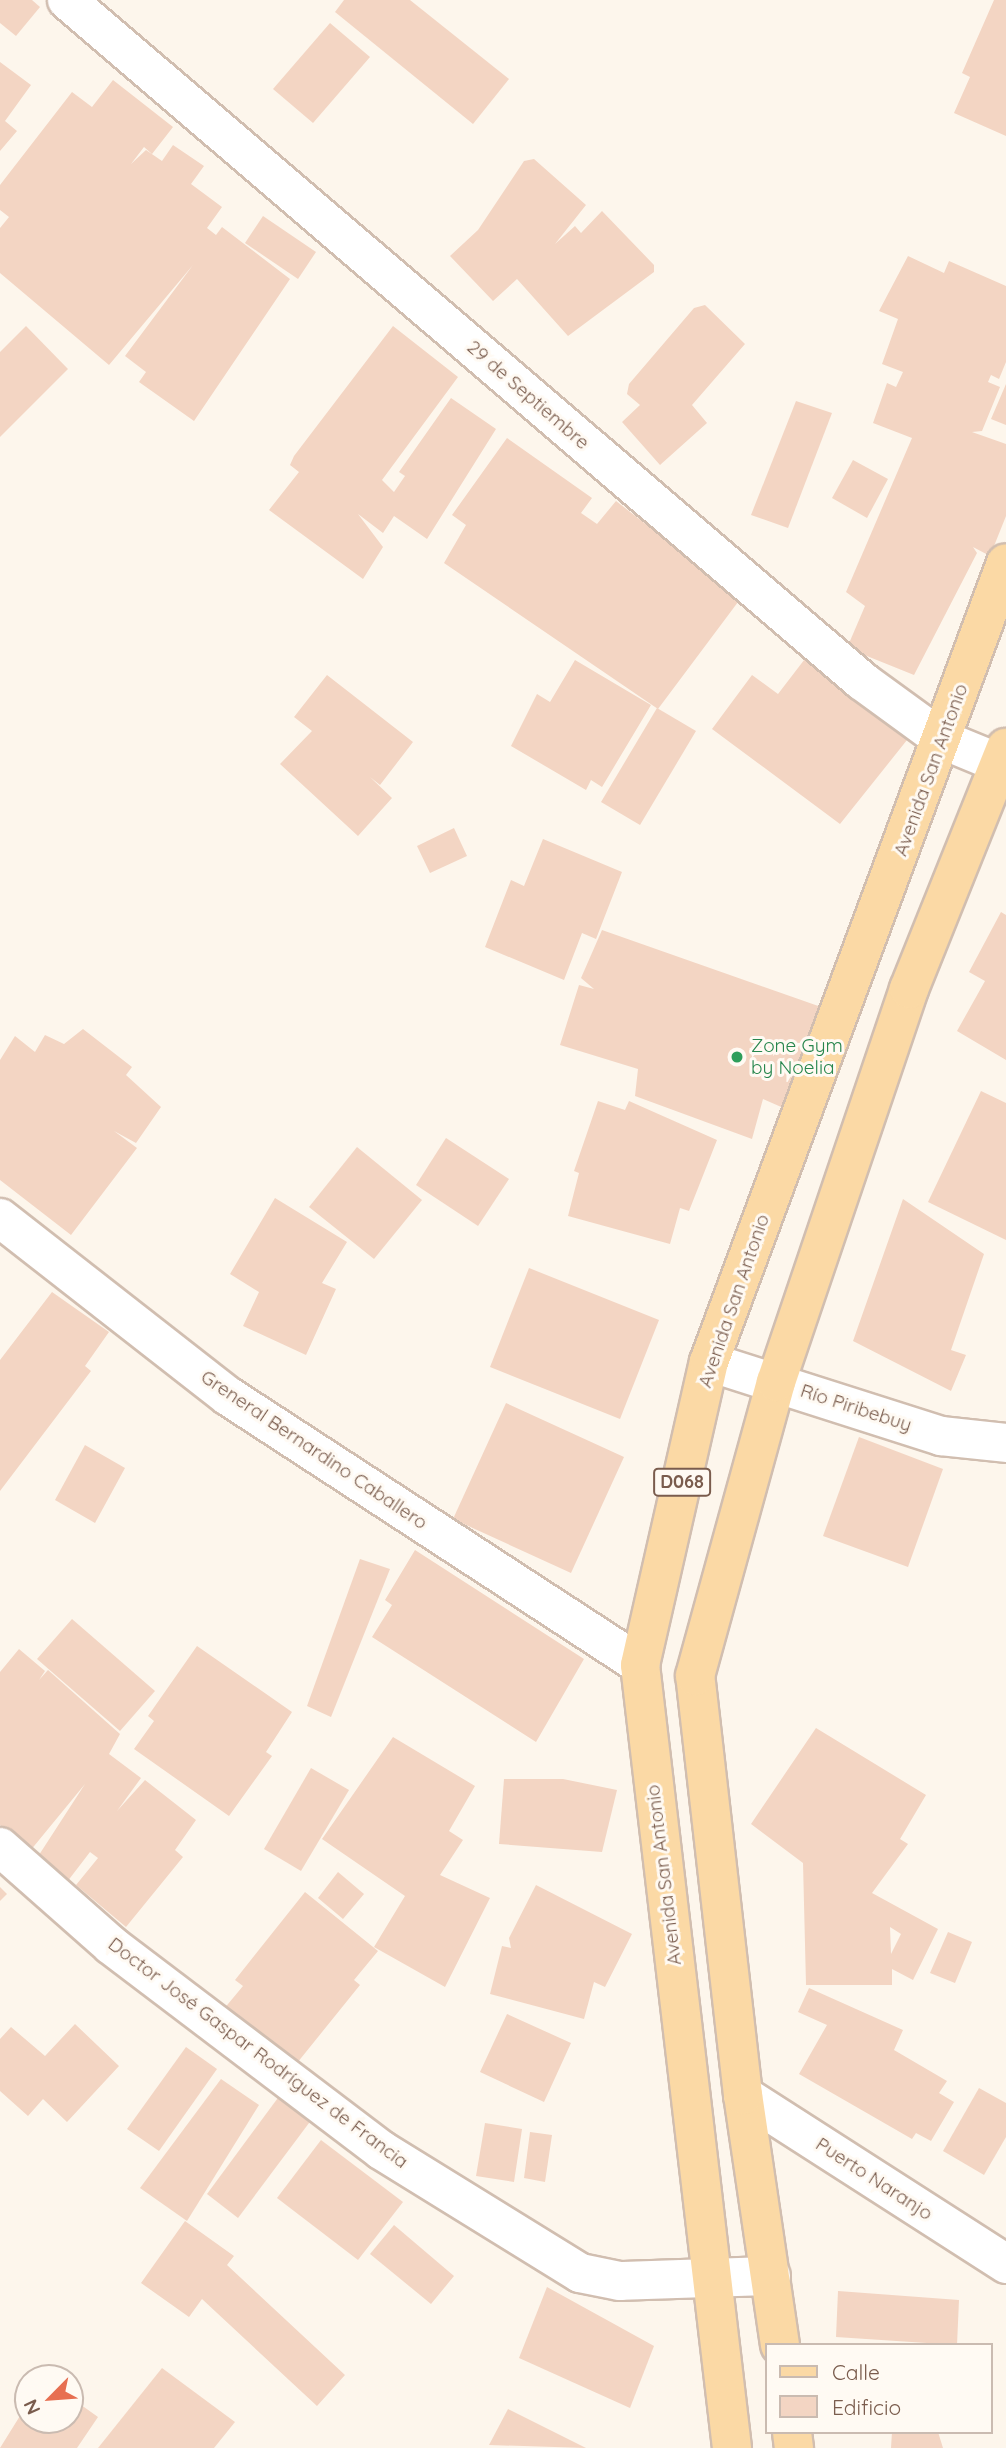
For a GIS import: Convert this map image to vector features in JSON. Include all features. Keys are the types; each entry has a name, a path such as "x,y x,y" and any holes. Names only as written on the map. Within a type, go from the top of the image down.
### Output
{"main road":[{"name":"Avenida San Antonio","path":"732,2448 640,1665 709,1362 943,740 1006,563"},
{"path":"780,2343 743,2095 695,1676 776,1382 909,989 1004,759"}],"street":[{"name":"29 de Septiembre","path":"67,0 862,681 943,740 1004,759"},
{"name":"Greneral Bernardino Caballero","path":"0,1219 228,1396 640,1665"},
{"name":"Río Piribebuy","path":"709,1362 941,1436 1006,1443"},
{"name":"Doctor José Gaspar Rodríguez de Francia","path":"0,1847 111,1945 381,2150 580,2273 620,2281 771,2276"},
{"name":"Puerto Naranjo","path":"743,2095 1006,2264"}],"building":[{"path":"0,0 32,0 40,7 16,36 0,23"},
{"path":"344,0 410,0 509,79 473,124 335,12"},
{"path":"994,0 1006,0 1006,136 954,113 970,77 962,73"},
{"path":"330,23 370,57 313,123 273,89"},
{"path":"0,62 31,85 5,121 17,131 0,151"},
{"path":"113,80 173,127 152,154 144,147 131,164 146,150 162,161 173,145 204,166 191,184 222,207 207,228 216,235 222,227 290,279 194,421 139,382 146,372 125,356 193,265 109,365 0,273 0,228 9,217 0,210 0,185 72,92 92,107"},
{"path":"534,159 586,205 555,244 575,226 581,233 602,211 654,265 654,272 568,336 517,279 493,301 450,256 478,230 524,161"},
{"path":"263,216 316,252 298,279 245,243"},
{"path":"908,256 944,273 949,261 1006,286 1006,362 999,379 991,375 988,382 1000,387 982,431 972,432 1006,444 1006,516 990,556 973,547 977,553 914,675 847,648 865,606 846,592 912,438 873,423 887,383 896,387 903,372 882,364 898,319 879,311"},
{"path":"705,305 745,344 692,405 707,423 660,465 622,422 640,405 627,394 629,384 694,308"},
{"path":"26,326 68,369 0,437 0,352"},
{"path":"393,326 458,377 382,480 394,492 405,476 399,472 451,398 496,429 427,539 394,516 383,533 358,514 383,547 363,579 269,510 299,472 290,465 294,456"},
{"path":"1006,384 1006,425 991,419"},
{"path":"796,401 832,413 788,528 751,515"},
{"path":"507,438 592,498 581,513 597,524 616,501 741,598 658,709 444,563 466,525 452,515"},
{"path":"853,460 888,479 867,518 832,498"},
{"path":"811,651 915,730 840,824 712,729 752,675 778,694"},
{"path":"575,660 651,705 602,787 591,780 586,790 511,746 537,694 550,702"},
{"path":"327,675 413,742 380,785 370,777 392,798 358,836 280,764 312,731 294,717"},
{"path":"657,708 696,731 640,825 601,802"},
{"path":"454,828 467,856 430,873 417,846"},
{"path":"543,839 622,872 596,939 582,933 564,980 485,947 511,880 524,886"},
{"path":"1001,912 1006,915 1006,1060 957,1031 985,981 969,972"},
{"path":"602,930 824,1008 788,1110 763,1099 752,1139 635,1096 638,1069 560,1045 579,985 594,989 581,978"},
{"path":"83,1029 132,1067 126,1075 161,1107 136,1143 114,1131 137,1148 71,1235 0,1180 0,1060 15,1036 35,1052 45,1035 64,1044"},
{"path":"981,1091 1006,1103 1006,1240 928,1202"},
{"path":"598,1101 625,1110 629,1101 717,1140 689,1211 680,1208 670,1244 568,1216 579,1173 574,1171"},
{"path":"446,1138 509,1179 478,1226 416,1185"},
{"path":"357,1147 422,1200 374,1259 309,1207"},
{"path":"275,1198 347,1242 322,1283 336,1289 306,1355 243,1326 259,1292 230,1274"},
{"path":"903,1199 984,1254 951,1350 966,1355 951,1391 853,1341"},
{"path":"529,1268 659,1320 620,1419 490,1367"},
{"path":"52,1292 109,1332 85,1366 91,1371 0,1491 0,1360"},
{"path":"506,1403 624,1457 571,1573 453,1519"},
{"path":"859,1437 943,1469 908,1567 823,1536"},
{"path":"85,1445 125,1468 95,1523 55,1500"},
{"path":"415,1550 584,1659 536,1742 372,1637 392,1605 385,1600"},
{"path":"360,1559 390,1569 331,1717 307,1706"},
{"path":"72,1619 155,1691 120,1731 37,1659"},
{"path":"197,1646 292,1712 266,1752 272,1756 229,1816 134,1749 154,1721 148,1716"},
{"path":"19,1649 45,1671 39,1680 48,1670 120,1734 109,1754 141,1778 117,1811 145,1780 196,1820 175,1850 183,1857 126,1927 76,1885 98,1858 90,1852 67,1882 37,1858 85,1784 30,1851 0,1825 0,1672"},
{"path":"816,1728 926,1795 900,1839 908,1844 872,1893 938,1929 913,1980 892,1969 892,1985 806,1985 803,1863 751,1824","holes":["890,1927 901,1934 891,1954"]},
{"path":"393,1737 475,1786 449,1831 463,1840 440,1875 490,1898 445,1987 374,1947 405,1896 322,1839"},
{"path":"311,1768 349,1790 301,1871 264,1849"},
{"path":"504,1779 563,1779 617,1790 602,1852 499,1844"},
{"path":"338,1872 364,1894 343,1919 318,1898"},
{"path":"536,1885 632,1934 605,1987 594,1982 584,2019 490,1994 502,1946 511,1948 509,1938"},
{"path":"0,1887 7,1894 0,1901"},
{"path":"305,1892 378,1951 354,1980 360,1985 289,2073 218,2016 243,1986 235,1980"},
{"path":"948,1932 972,1942 955,1983 930,1973"},
{"path":"809,1988 903,2030 894,2050 947,2081 939,2093 954,2102 931,2141 916,2133 912,2139 799,2074 827,2025 798,2012"},
{"path":"507,2014 571,2043 544,2102 480,2072"},
{"path":"75,2024 119,2066 67,2122 43,2099 28,2116 0,2091 0,2039 11,2027 45,2056"},
{"path":"186,2047 217,2069 159,2151 127,2129"},
{"path":"221,2079 259,2105 187,2221 140,2188"},
{"path":"979,2088 1006,2103 1006,2137 984,2175 943,2151"},
{"path":"283,2091 315,2115 238,2218 207,2194"},
{"path":"485,2123 522,2129 514,2182 476,2176"},
{"path":"530,2132 552,2135 545,2182 524,2178"},
{"path":"321,2140 403,2202 358,2260 277,2198"},
{"path":"185,2221 234,2256 227,2265 345,2375 317,2406 202,2299 189,2317 141,2283"},
{"path":"394,2225 454,2276 431,2304 370,2254"},
{"path":"547,2287 654,2346 630,2408 519,2358"},
{"path":"838,2291 959,2300 957,2343 836,2337"},
{"path":"162,2368 235,2422 214,2448 98,2448"},
{"path":"84,2407 98,2417 77,2448 0,2448 14,2426 14,2434 84,2434"},
{"path":"508,2409 586,2448 489,2445"},
{"path":"892,2434 939,2434 943,2448 891,2448"}],"place":[{"name":"Zone Gym by Noelia","path":"737,1057"}]}
